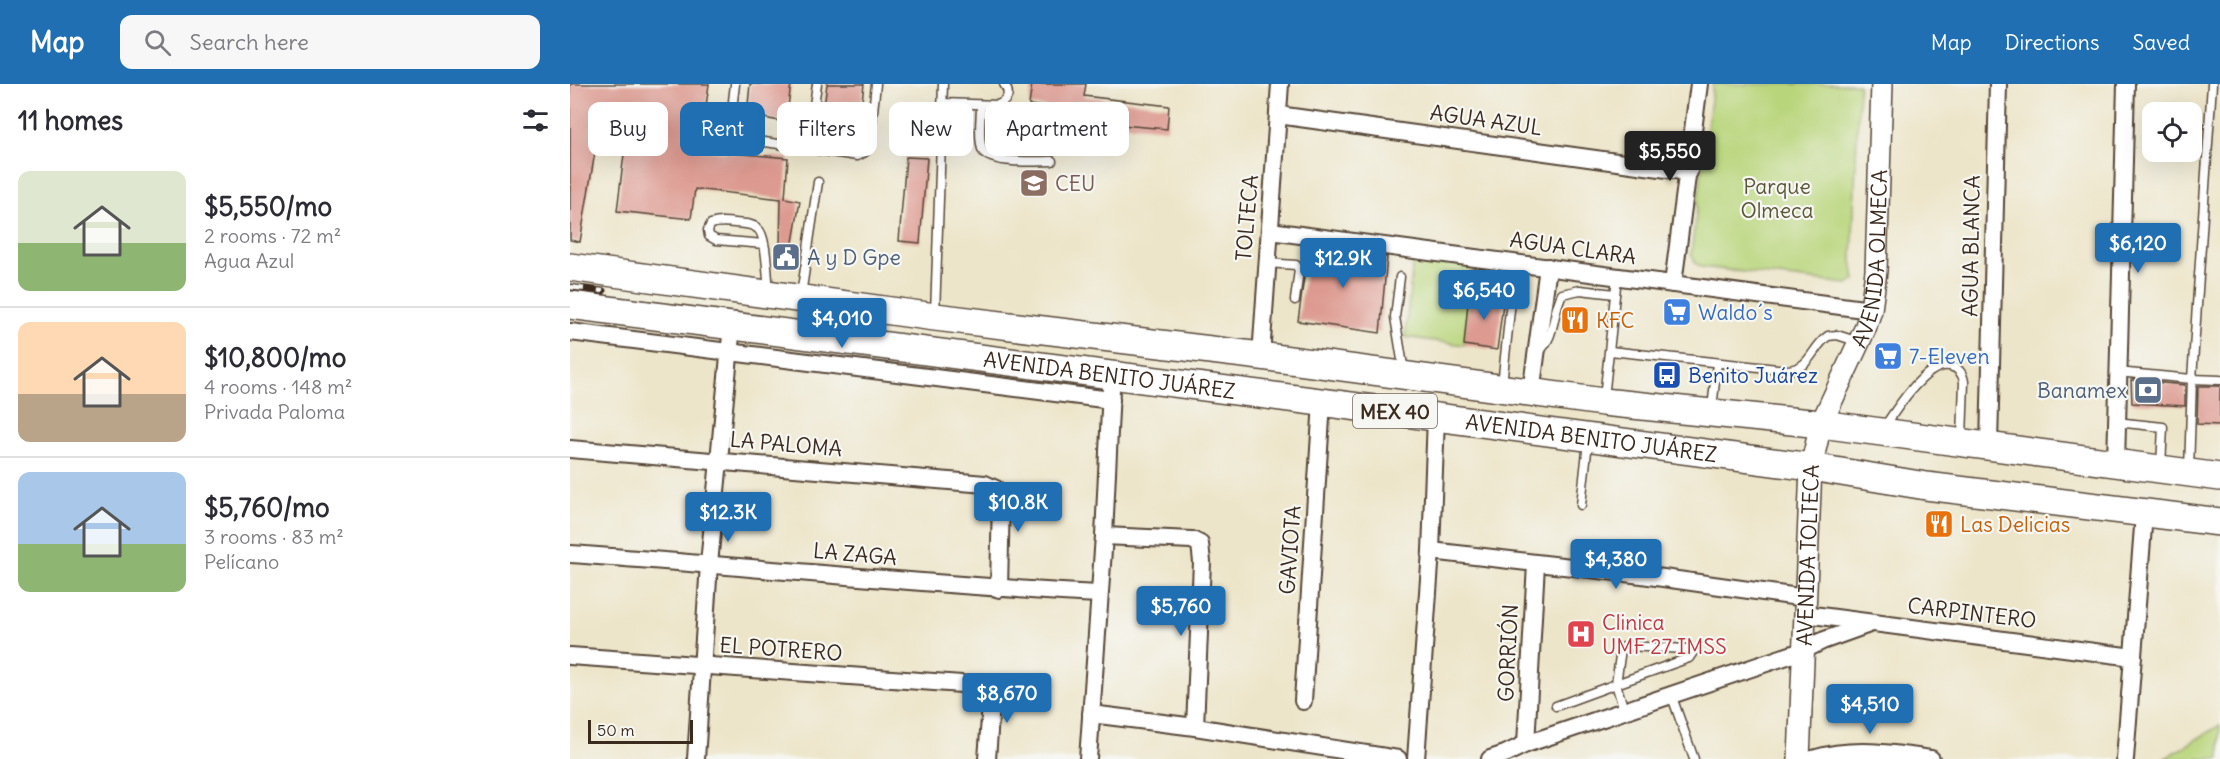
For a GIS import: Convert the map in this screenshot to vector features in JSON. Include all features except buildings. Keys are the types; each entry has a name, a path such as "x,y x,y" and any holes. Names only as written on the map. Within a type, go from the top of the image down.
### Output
{"main road":[{"path":"570,258 626,274"},
{"name":"AVENIDA BENITO JUÁREZ","path":"570,267 935,317 1261,356 1531,393 1821,424 2220,477"},
{"path":"570,274 592,276 626,274"},
{"name":"AVENIDA BENITO JUÁREZ","path":"570,305 732,325 1111,387 1322,402 1811,467 1926,486 2220,522"},
{"path":"570,317 603,318 642,314"}],"street":[{"name":"TOLTECA","path":"1261,356 1280,84"},
{"path":"1673,284 1699,84"},
{"name":"AVENIDA OLMECA","path":"1821,424 1859,342 1871,310 1876,271 1882,84"},
{"name":"AGUA BLANCA","path":"1989,445 1998,84"},
{"path":"2116,463 2126,84"},
{"name":"AGUA AZUL","path":"1278,116 1689,172"},
{"name":"AGUA CLARA","path":"1270,231 1871,310"},
{"path":"1531,393 1548,267"},
{"path":"696,759 709,564 732,325"},
{"path":"570,332 728,352 1111,387 1104,536 1088,759"},
{"name":"GAVIOTA","path":"1303,701 1322,402"},
{"path":"1416,759 1431,551 1436,417"},
{"name":"AVENIDA TOLTECA","path":"1798,759 1811,467 1821,424"},
{"name":"LA PALOMA","path":"570,449 985,484 996,489 1001,497 999,589"},
{"path":"2125,759 2144,514"},
{"path":"1104,536 1192,540 1200,544 1202,562 1195,727"},
{"name":"CARPINTERO","path":"1431,551 1642,575 1806,606 1872,623 2133,657"},
{"name":"LA ZAGA","path":"570,554 999,589 1099,594"},
{"name":"GORRIÓN","path":"1526,744 1536,564"},
{"path":"1490,759 1624,710 1802,651 1822,641 1872,623"},
{"name":"EL POTRERO","path":"570,656 962,684 977,687 987,693 991,704 987,759"},
{"path":"1091,714 1195,727 1398,759"},
{"path":"1813,759 1828,754 1884,752 1931,759"}],"lane":[{"path":"735,84 733,121 736,132 745,139 777,144"},
{"path":"814,102 817,84"},
{"path":"874,102 876,84"},
{"path":"943,84 943,102"},
{"path":"973,105 998,105 1005,102 1008,90 1004,84"},
{"path":"2188,474 2192,379 2212,84"},
{"path":"981,106 981,147 984,155 992,159 1003,160 1052,161"},
{"path":"935,317 941,156"},
{"path":"801,299 818,182"},
{"path":"764,244 716,240 709,236 708,230 711,224 718,222 749,224 759,229 764,244 769,294"},
{"path":"1502,389 1515,262"},
{"path":"1266,263 1296,265 1299,270 1295,300"},
{"path":"1400,277 1395,317 1404,376"},
{"path":"1603,402 1617,277"},
{"path":"1476,286 1512,291"},
{"path":"1537,354 1550,339 1558,301 1562,294 1580,290 1615,294"},
{"path":"1610,351 1777,370 1796,370 1804,365 1828,336 1837,335 1859,342"},
{"path":"1712,412 1718,363"},
{"path":"1880,432 1903,400 1929,372 1945,365 1953,366 1963,375 1962,442"},
{"path":"2117,372 2220,380"},
{"path":"2116,422 2163,427 2161,470"},
{"path":"1581,505 1588,438"},
{"path":"1556,706 1616,684 1689,658 1693,652 1687,649 1626,646 1621,649 1616,684 1624,710"},
{"path":"1671,694 1694,759"}],"green space":[{"name":"Parque Olmeca","path":"1713,84 1859,84 1852,260 1855,280 1847,284 1702,267 1696,264 1691,254"},
{"path":"1414,250 1473,257 1464,345 1405,337"},
{"path":"2220,725 2220,759 2164,759"}],"railway":[{"path":"570,287 603,291"}],"place":[{"name":"CEU","path":"1034,183"},
{"name":"A y D Gpe","path":"786,257"},
{"name":"Waldo´s","path":"1677,312"},
{"name":"KFC","path":"1575,320"},
{"name":"7-Eleven","path":"1888,356"},
{"name":"Benito Juárez","path":"1667,375"},
{"name":"Banamex","path":"2148,390"},
{"name":"Las Delicias","path":"1939,524"},
{"name":"Clinica UMF 27 IMSS","path":"1581,634"}]}
